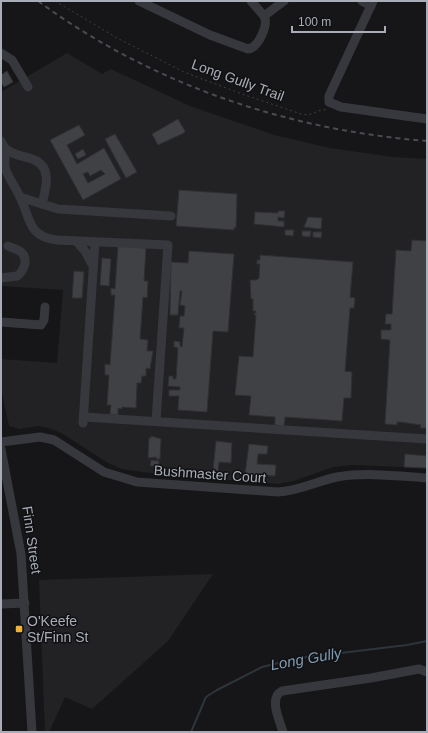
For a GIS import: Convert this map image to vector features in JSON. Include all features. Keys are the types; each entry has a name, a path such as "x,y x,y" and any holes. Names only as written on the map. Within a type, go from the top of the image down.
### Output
{"street":[{"path":"139,1 210,35 254,53 266,24 264,16 251,1"},
{"path":"264,16 284,1"},
{"path":"362,1 372,3 329,96 330,107 338,106 427,119"},
{"path":"1,53 14,62 28,87"},
{"path":"1,141 6,149 13,154 32,159 42,166 48,182 42,204"},
{"path":"6,149 3,167 20,197 28,220 38,234 49,239 168,245 156,421"},
{"path":"20,197 58,209 171,216"},
{"path":"76,241 85,251 93,267"},
{"path":"95,242 83,420 156,421 427,439"},
{"path":"1,278 17,276 24,267 24,258 21,252 8,246"},
{"path":"1,322 41,325 44,320 45,307"},
{"name":"Bushmaster Court","path":"1,442 32,437 47,438 62,444 104,472 125,480 158,484 273,493 296,490 331,478 354,475 427,478"},
{"name":"Finn Street","path":"1,449 5,483 22,554 32,732"},
{"path":"1,604 25,603"},
{"path":"283,732 275,704 279,693 286,690 366,679 419,669 427,672"}],"path":[{"name":"Long Gully Trail","path":"55,1 123,41 201,79 301,114 310,115 321,109 330,107"}],"shaded area":[{"path":"67,53 102,74 111,69 190,106 274,135 330,148 393,157 427,159 427,468 351,465 333,467 294,481 278,484 157,474 122,469 108,463 63,434 52,429 38,426 19,429 9,426 1,388 1,359 57,363 63,290 1,286 1,92"},
{"path":"213,574 168,641 92,709 65,697 49,732 45,732 39,580"}],"building":[{"path":"7,71 13,82 4,87 1,82 1,75"},
{"path":"178,119 185,131 184,133 158,145 152,134"},
{"path":"79,125 85,135 67,145 77,164 104,148 121,179 83,200 50,140","holes":["101,170 105,174 88,183 83,174 88,172 90,176"]},
{"path":"115,134 137,172 126,178 105,139"},
{"path":"83,149 86,155 78,159 75,154"},
{"path":"179,190 237,194 236,228 234,227 234,230 176,226"},
{"path":"278,211 285,211 284,218 278,217 278,221 284,221 284,227 254,224 255,212 278,213"},
{"path":"308,217 322,218 321,229 304,227"},
{"path":"285,230 294,230 293,236 285,235"},
{"path":"302,231 311,231 310,237 302,236"},
{"path":"313,232 322,232 321,238 313,237"},
{"path":"412,240 427,241 427,428 420,428 421,425 400,422 397,422 397,425 385,424 390,340 381,339 381,330 391,330 391,324 385,324 386,314 392,314 396,250 411,251"},
{"path":"118,246 146,248 144,281 148,281 147,298 143,297 140,339 148,340 147,351 153,351 150,369 146,368 146,376 142,376 141,383 137,383 136,408 118,408 118,415 110,414 111,405 107,405 109,375 105,375 105,364 110,365 115,295 111,295 111,288 115,289"},
{"path":"189,251 234,254 228,332 213,331 207,412 178,410 179,396 169,396 169,390 180,390 180,387 168,386 169,376 173,376 173,379 176,379 178,348 174,347 174,341 180,342 180,346 182,347 184,328 179,328 180,316 184,316 185,306 180,305 182,291 180,291 178,315 170,315 171,262 188,263"},
{"path":"260,255 353,262 350,297 355,298 354,308 350,308 345,371 352,372 351,398 344,398 342,421 285,417 284,426 275,425 275,417 249,415 251,396 235,395 239,356 253,357 256,315 254,315 254,313 256,313 256,311 253,311 250,280 257,280 259,278 260,264 257,264 257,260 260,260"},
{"path":"102,258 111,259 109,286 100,285"},
{"path":"74,271 84,272 82,298 72,298"},
{"path":"151,436 161,439 160,459 156,459 156,457 148,458 149,438 151,438"},
{"path":"216,441 232,443 231,463 219,462 218,471 213,470"},
{"path":"249,444 268,446 267,454 258,454 257,464 276,465 275,476 245,474"},
{"path":"405,454 427,456 427,468 404,467"},
{"path":"151,460 159,461 159,466 150,466"}],"waterway":[{"name":"Long Gully","path":"191,732 206,697 262,667 299,658 407,645 427,641"}],"railway":[{"path":"38,1 81,30 127,56 174,79 222,98 272,114 323,126 375,135 427,141"}],"place":[{"name":"O'Keefe St/Finn St","path":"19,629"}]}
